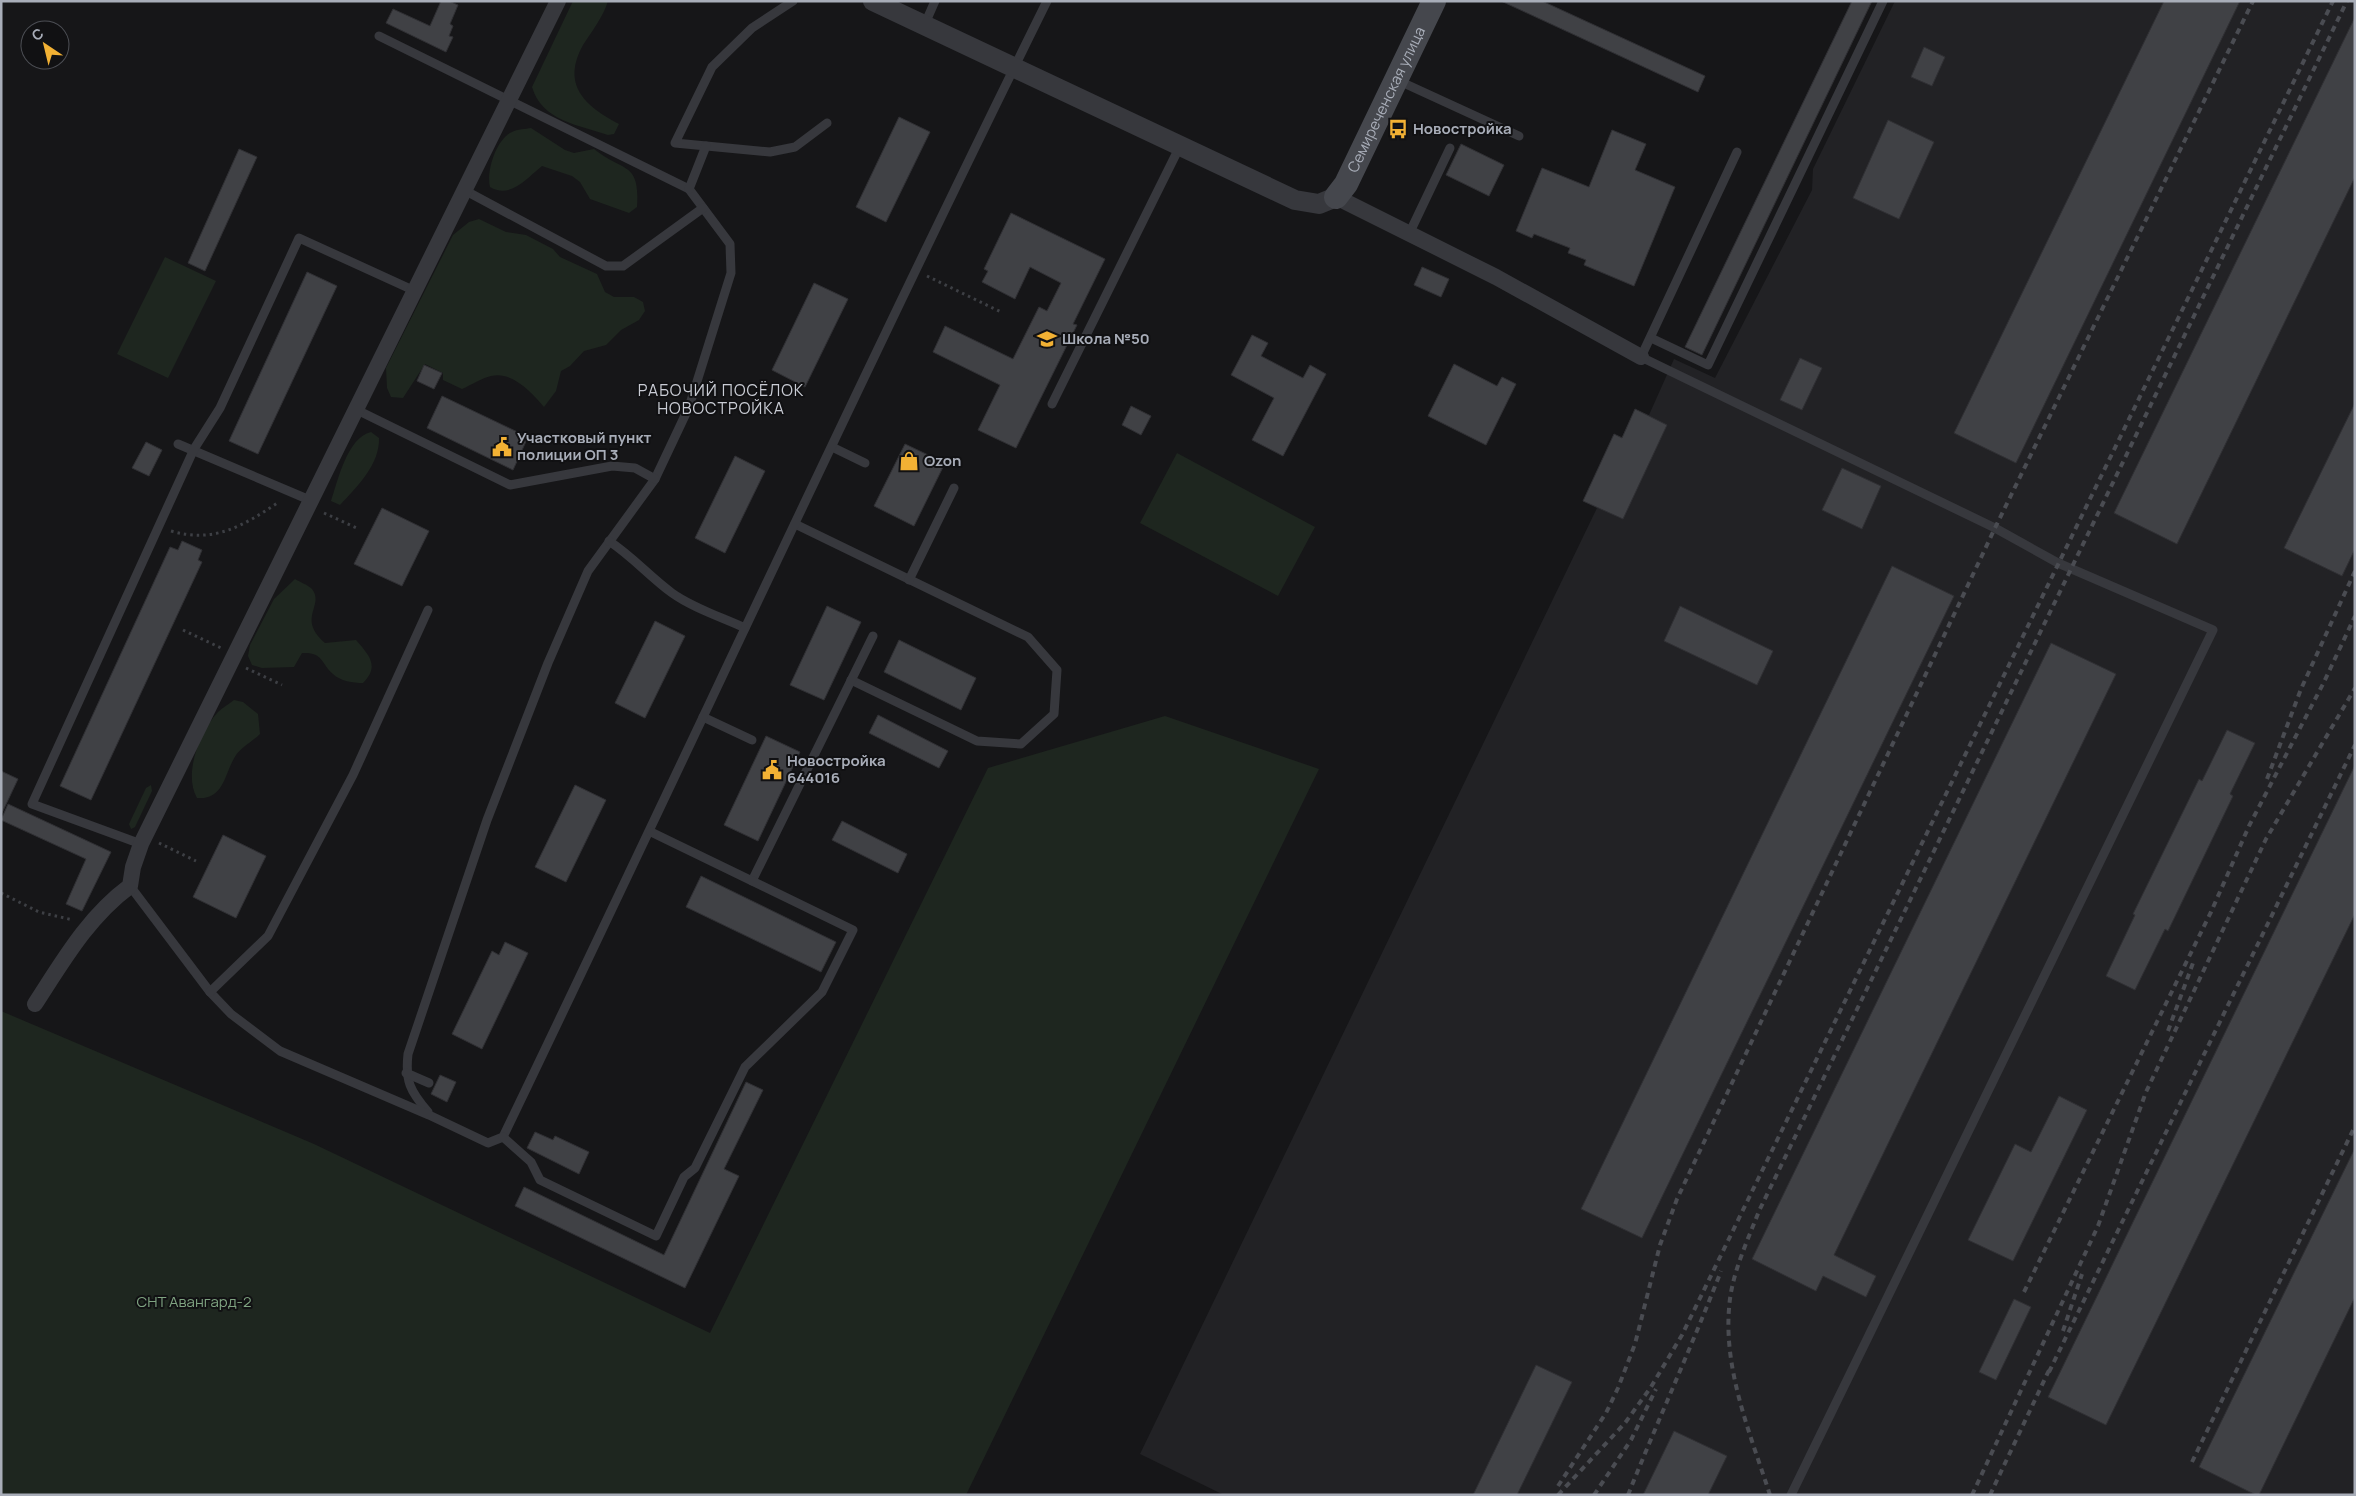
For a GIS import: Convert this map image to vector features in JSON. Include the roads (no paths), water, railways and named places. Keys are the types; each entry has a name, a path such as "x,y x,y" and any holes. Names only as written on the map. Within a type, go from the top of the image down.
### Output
{"main road":[{"name":"Семиреченская улица","path":"1336,197 1346,184 1434,1"}],"street":[{"path":"35,1004 88,925 109,902 130,886 133,867 143,840 466,191 558,1"},
{"path":"873,1 1294,200 1319,204 1336,197 1496,277 1641,357"}],"lane":[{"path":"793,1 752,28 712,68 675,143 770,152 795,147 827,123"},
{"path":"924,26 936,1"},
{"path":"130,886 210,992 231,1014 280,1052 488,1142 503,1138 650,832 745,628 1047,1"},
{"path":"1651,338 1708,365 1883,1"},
{"path":"379,36 689,189 730,244 731,273 689,407 655,479 588,571 548,663 487,820 408,1054 406,1072 412,1094 429,1115"},
{"path":"1396,80 1519,136"},
{"path":"689,189 706,146"},
{"path":"1052,404 1180,146"},
{"path":"1409,234 1450,148"},
{"path":"1737,152 1641,357 1995,528 2058,563 2213,630 1791,1495"},
{"path":"466,191 606,266 623,266 704,208"},
{"path":"143,840 32,804 194,449 220,408 299,238 415,291"},
{"path":"357,410 510,485 612,466 635,468 655,479"},
{"path":"178,444 194,449 293,493 311,504"},
{"path":"832,447 865,462"},
{"path":"909,580 954,488"},
{"path":"795,524 1028,637 1057,670 1054,714 1021,744 977,741 851,680"},
{"path":"609,541 631,556 648,575 674,594 745,628"},
{"path":"210,992 268,936 353,775 428,610"},
{"path":"752,881 873,636"},
{"path":"704,717 752,740"},
{"path":"503,1138 531,1162 540,1180 656,1236 684,1177 695,1168 745,1067 822,992 853,930 650,832"},
{"path":"406,1072 429,1083"}],"railway":[{"path":"1558,1486 1606,1413 1618,1388 1635,1344 1660,1245 1677,1199 1995,528 2253,1"},
{"path":"1558,1495 1625,1423 1651,1387 1682,1335 2333,1"},
{"path":"1770,1495 1740,1404 1731,1356 1729,1333 1730,1296 1736,1271 1745,1247 1759,1211 2347,1"},
{"path":"2267,779 2301,689 2355,571"},
{"path":"2024,1292 2211,912 2249,826 2324,682 2355,616"},
{"path":"1972,1495 2098,1226 2146,1092 2266,839 2355,688"},
{"path":"2049,1372 2355,745"},
{"path":"2168,1031 2193,963"},
{"path":"2192,1462 2355,1126"},
{"path":"1628,1495 1721,1271"},
{"path":"2063,1331 2082,1274"},
{"path":"1990,1495 2051,1366"},
{"path":"1594,1495 1631,1440 1656,1389"}],"place":[{"name":"Новостройка","path":"1398,129"},
{"name":"Школа №50","path":"1047,339"},
{"name":"Участковый пункт полиции ОП 3","path":"502,447"},
{"name":"Ozon","path":"909,461"},
{"name":"Новостройка 644016","path":"772,770"}],"district":[{"name":"РАБОЧИЙ ПОСЁЛОК НОВОСТРОЙКА","path":"721,399"}],"park label":[{"name":"СНТ Авангард-2","path":"194,1302"}]}
